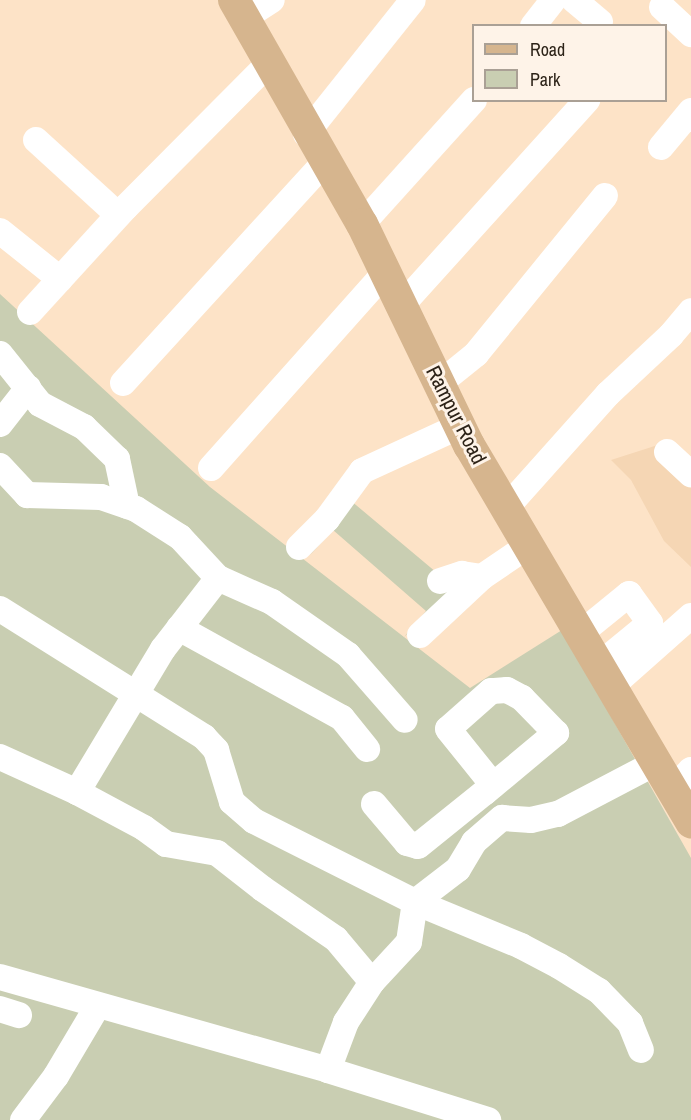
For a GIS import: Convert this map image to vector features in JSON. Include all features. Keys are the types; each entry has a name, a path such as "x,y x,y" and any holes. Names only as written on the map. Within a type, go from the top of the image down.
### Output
{"main road":[{"name":"Rampur Road","path":"239,9 306,134 362,225 460,426 657,762 682,779 691,822"}],"street":[{"path":"239,9 272,0"},
{"path":"306,134 413,0"},
{"path":"535,24 553,0"},
{"path":"574,0 600,22"},
{"path":"659,11 691,34"},
{"path":"30,312 118,215 269,63"},
{"path":"362,225 472,102"},
{"path":"401,306 585,102"},
{"path":"661,147 691,111"},
{"path":"36,140 118,215"},
{"path":"123,383 325,162"},
{"path":"439,384 476,354 605,196"},
{"path":"0,231 60,279"},
{"path":"211,468 385,273"},
{"path":"507,507 620,382 671,335 691,311"},
{"path":"0,354 40,404 84,427 117,459 127,506"},
{"path":"0,424 27,388"},
{"path":"299,547 327,519 363,471 460,426"},
{"path":"667,452 691,474"},
{"path":"0,466 27,495 101,497 127,506 180,537 218,578 272,602 348,655 405,720"},
{"path":"420,635 482,577 529,545"},
{"path":"440,581 462,574 482,577"},
{"path":"76,792 179,628 218,578"},
{"path":"581,633 628,594 650,622 607,675"},
{"path":"0,609 204,737 216,750 232,802 254,821 415,902 521,946 598,991 630,1023 641,1050"},
{"path":"607,675 691,616"},
{"path":"179,628 342,718 367,749"},
{"path":"0,757 76,792 144,828 166,844 217,853 263,890 336,939 372,982"},
{"path":"328,1070 346,1022 372,982 409,942 415,902 458,869 474,842 502,818 522,821 558,814 657,762"},
{"path":"374,804 407,843 418,846 489,789 502,818"},
{"path":"0,977 97,1007 135,1014 328,1070 488,1120"},
{"path":"23,1120 56,1076 97,1007"}],"shaded area":[{"path":"664,443 691,467 691,567 664,541 631,480 611,460"}],"green space":[{"path":"0,294 210,487 470,688 562,630 691,858 691,1120 0,1120"},
{"path":"350,500 455,588 404,637 426,611 333,530 310,555"}]}
